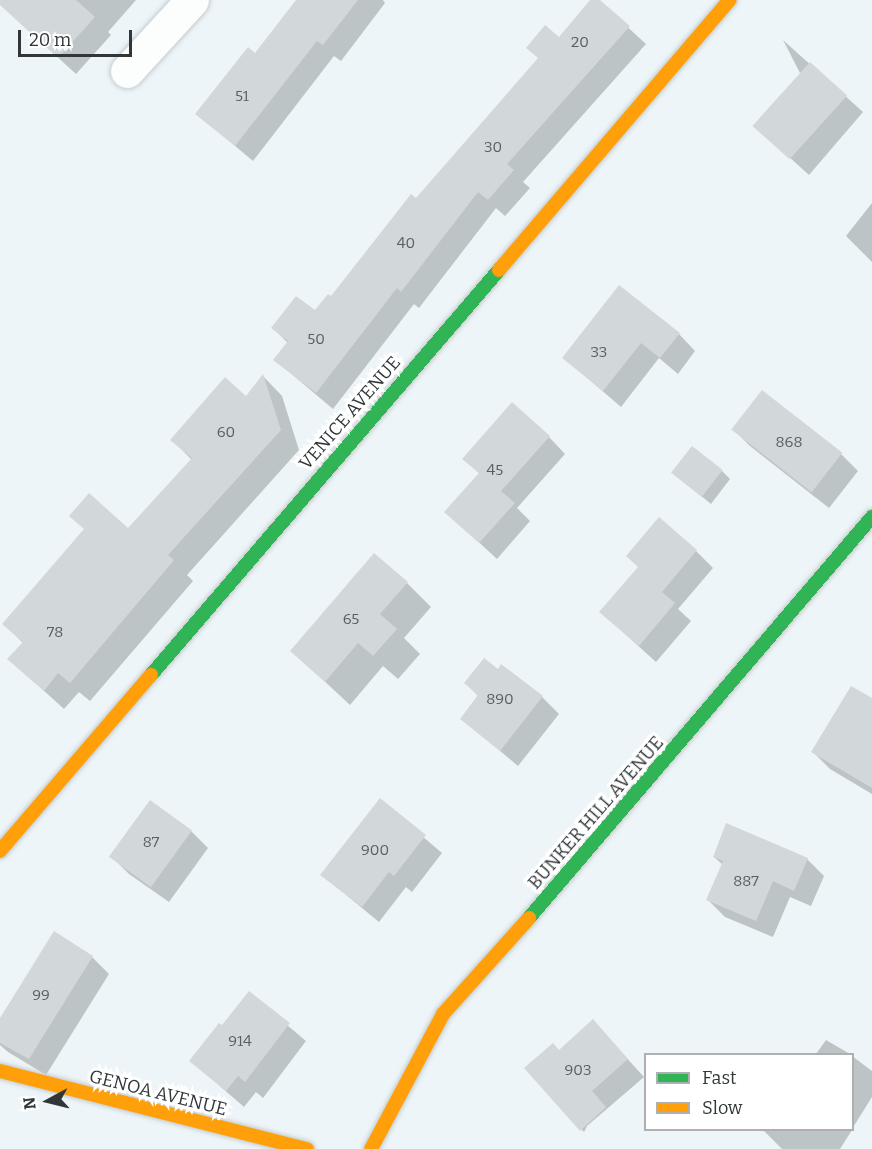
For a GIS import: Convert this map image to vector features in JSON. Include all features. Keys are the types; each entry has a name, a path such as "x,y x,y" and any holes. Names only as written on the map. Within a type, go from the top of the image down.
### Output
{"street":[{"path":"128,71 192,0"},
{"name":"VENICE AVENUE","path":"0,851 730,0"},
{"name":"BUNKER HILL AVENUE","path":"370,1149 443,1014 546,899 872,517"},
{"name":"GENOA AVENUE","path":"0,1071 307,1149"}],"building":[{"path":"0,0 76,0 95,17 58,58 0,5"},
{"path":"296,0 358,0 323,45 317,41 235,146 195,114 248,47 255,53"},
{"path":"590,0 600,0 630,26 507,164 514,170 488,200 478,192 401,292 397,288 316,393 273,360 288,341 271,328 296,296 315,310 328,294 331,296 411,194 416,198 538,58 526,48 545,25 559,37"},
{"path":"810,62 847,95 790,159 752,126"},
{"path":"619,285 680,333 660,358 641,343 603,391 562,358"},
{"path":"263,374 281,430 168,555 174,560 70,683 58,673 44,691 7,659 23,642 2,624 84,529 69,516 89,493 128,528 192,458 170,440 225,377 246,396"},
{"path":"762,390 842,453 812,492 731,429"},
{"path":"512,402 550,436 501,491 515,503 479,543 444,512 479,473 462,459"},
{"path":"692,446 723,470 702,497 671,473"},
{"path":"659,517 697,550 662,592 675,603 639,646 599,612 638,567 626,556"},
{"path":"374,553 408,582 380,614 397,629 373,656 358,643 325,682 290,651"},
{"path":"484,658 498,669 501,664 543,696 500,751 460,719 478,695 464,683"},
{"path":"851,686 872,698 872,788 811,752"},
{"path":"380,798 426,835 394,876 389,872 362,907 320,875"},
{"path":"150,800 192,831 151,887 109,857"},
{"path":"726,823 808,858 794,891 773,881 756,921 706,900 723,861 713,857"},
{"path":"54,931 93,956 29,1059 0,1043 0,1018"},
{"path":"249,991 290,1023 245,1082 238,1076 226,1091 189,1061 219,1023 222,1025"},
{"path":"593,1019 628,1059 592,1091 606,1107 580,1131 524,1068 553,1043 559,1050"}],"traffic: fast":[{"path":"151,675 499,270"},
{"path":"529,918 872,517"}],"traffic: slow":[{"path":"499,270 730,0"},
{"path":"0,851 151,675"},
{"path":"371,1149 443,1014 529,918"},
{"path":"0,1071 307,1149"}]}
